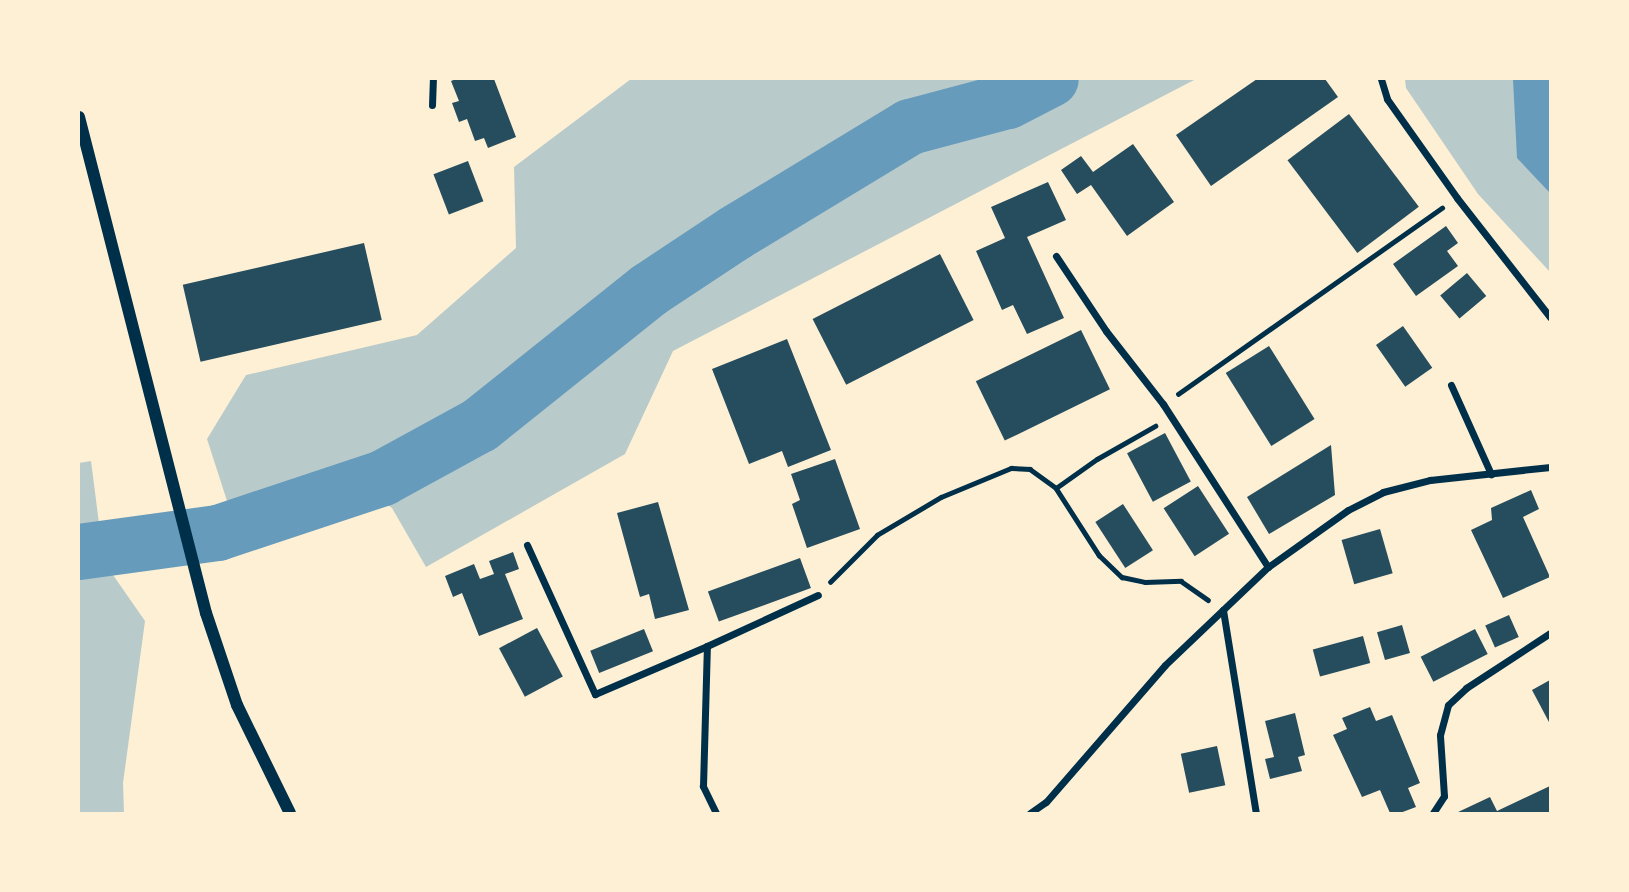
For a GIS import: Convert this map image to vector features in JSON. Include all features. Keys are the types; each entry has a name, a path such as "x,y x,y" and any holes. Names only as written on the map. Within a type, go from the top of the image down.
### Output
{"street":[{"path":"432,104 433,79"},
{"path":"1381,79 1387,99 1457,198 1550,317"},
{"path":"79,117 206,613 237,705 290,813"},
{"path":"1056,256 1106,331 1163,404 1268,567"},
{"path":"1451,385 1491,474"},
{"path":"1030,813 1046,802 1165,665 1268,567 1348,510 1383,492 1430,480 1550,467"},
{"path":"527,545 595,694 818,595"},
{"path":"1223,610 1256,813"},
{"path":"1433,813 1444,796 1440,735 1448,705 1466,688 1550,633"},
{"path":"707,646 703,786 716,813"}],"path":[{"path":"1163,404 1457,198"},
{"path":"1056,488 1097,459 1170,416"},
{"path":"818,595 877,536 941,497 1011,468 1030,469 1056,488 1099,555 1122,577 1145,582 1181,581 1223,610"}],"shaded area":[{"path":"631,79 1196,79 673,351 625,454 426,567 392,508 349,477 288,517 229,507 207,439 246,375 417,335 516,248 514,167"},
{"path":"1405,79 1550,79 1550,272 1478,194 1406,88"},
{"path":"91,461 104,562 145,621 123,783 124,813 79,813 79,463"}],"water":[{"path":"1513,79 1550,79 1550,193 1517,158"}],"building":[{"path":"494,79 516,137 488,148 484,138 475,141 467,119 459,122 452,103 459,101 451,81"},
{"path":"1257,79 1325,79 1338,97 1211,186 1176,135"},
{"path":"1349,114 1419,207 1357,253 1288,160"},
{"path":"1133,144 1174,202 1127,236 1091,185 1077,194 1061,170 1081,156 1093,172"},
{"path":"468,161 483,201 449,214 433,174"},
{"path":"1048,182 1066,220 1027,237 1064,318 1027,334 1013,305 1002,310 976,251 1005,238 991,207"},
{"path":"1446,226 1458,243 1447,251 1458,266 1416,296 1393,264"},
{"path":"364,243 382,320 201,362 183,285"},
{"path":"940,254 974,320 846,385 813,319"},
{"path":"1467,273 1486,296 1459,318 1440,295"},
{"path":"1403,326 1432,368 1405,387 1376,345"},
{"path":"1081,330 1110,389 1005,441 976,381"},
{"path":"787,339 831,450 788,467 782,451 749,464 712,369"},
{"path":"1269,346 1315,419 1271,446 1226,373"},
{"path":"1165,433 1191,482 1153,502 1127,453"},
{"path":"1331,445 1335,495 1269,534 1247,497"},
{"path":"835,459 860,529 807,548 792,504 800,500 791,474"},
{"path":"1198,486 1229,534 1195,556 1164,508"},
{"path":"1531,490 1539,509 1523,517 1550,577 1503,598 1471,530 1492,520 1491,508"},
{"path":"658,502 689,610 655,619 649,594 640,597 617,513"},
{"path":"1123,504 1153,550 1125,568 1095,522"},
{"path":"1380,529 1393,573 1354,584 1342,540"},
{"path":"513,552 519,569 505,574 523,619 479,636 462,593 453,597 445,576 474,564 480,579 494,574 489,561"},
{"path":"800,558 811,588 719,622 708,592"},
{"path":"1509,615 1519,637 1495,648 1485,626"},
{"path":"1402,625 1410,653 1385,660 1377,632"},
{"path":"537,628 563,677 525,697 499,648"},
{"path":"644,629 653,651 599,673 590,651"},
{"path":"1475,629 1488,654 1433,682 1421,657"},
{"path":"1363,636 1370,663 1320,677 1313,649"},
{"path":"1550,680 1550,724 1532,690"},
{"path":"1370,707 1376,721 1392,715 1420,783 1408,788 1416,807 1400,813 1390,813 1380,790 1362,797 1333,735 1347,729 1342,718"},
{"path":"1295,713 1305,755 1298,757 1302,771 1270,779 1265,759 1274,757 1265,721"},
{"path":"1217,746 1225,785 1189,793 1181,754"},
{"path":"1550,786 1550,813 1456,813 1490,797 1497,811"}],"waterway":[{"path":"79,552 218,533 383,478 480,425 649,290 735,233 910,127 1008,101 1051,79"}]}
